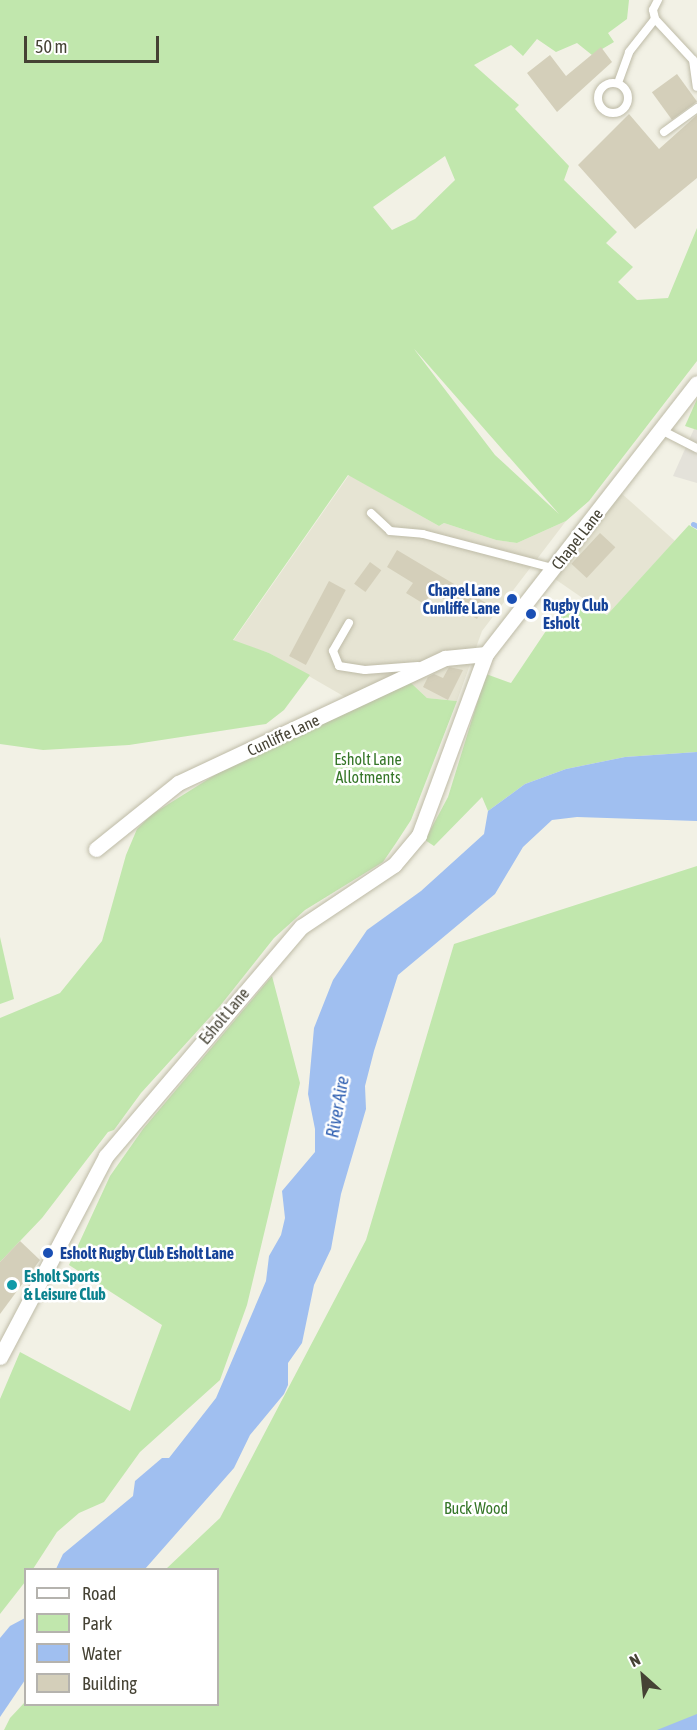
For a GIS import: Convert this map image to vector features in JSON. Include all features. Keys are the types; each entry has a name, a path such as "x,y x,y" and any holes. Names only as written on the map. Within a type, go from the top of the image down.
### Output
{"street":[{"name":"Chapel Lane","path":"469,702 486,654 663,431 697,384"},
{"name":"Cunliffe Lane","path":"96,849 178,783 458,654 486,654"},
{"name":"Esholt Lane","path":"0,1357 106,1156 301,927 394,865 419,835 469,702"}],"lane":[{"path":"658,0 653,10 655,19 693,60 697,87"},
{"path":"618,83 629,52 655,19"},
{"path":"618,83 626,89 627,103 616,113 606,112 599,105 598,94 603,86 618,83"},
{"path":"664,132 697,108"},
{"path":"663,431 697,448"},
{"path":"371,513 390,531 423,534 554,568"},
{"path":"348,623 333,651 339,666 364,670 430,666"}],"shaded area":[{"path":"694,429 697,430 697,483 673,476"},
{"path":"349,475 439,526 444,523 496,540 517,543 566,521 482,631 457,701 427,698 410,682 345,697 269,653 233,641"},
{"path":"621,493 675,541 607,615 555,579"}],"green space":[{"path":"0,0 629,0 627,19 608,33 614,42 592,55 577,43 556,52 537,39 523,56 511,45 474,65 519,105 515,109 569,166 564,180 617,232 606,243 633,267 618,282 637,300 668,298 697,228 697,361 589,501 566,521 517,543 496,540 444,523 439,526 348,475 233,640 269,653 310,675 284,710 266,724 129,745 43,750 0,744","holes":["445,156 455,180 415,219 392,230 373,207","414,349 416,351 559,514 495,455"]},
{"path":"697,399 697,430 685,426"},
{"path":"689,525 697,530 697,752 625,757 566,769 525,784 488,811 482,797 434,846 425,840 448,797 486,674 511,683 562,607 573,615 584,603 607,615"},
{"name":"Esholt Lane Allotments","path":"410,682 427,698 457,701 411,820 383,862 305,910 274,938 220,1006 141,1093 114,1130 108,1132 42,1218 0,1262 0,1018 60,993 102,941 126,855 137,829 151,815 226,768"},
{"name":"Buck Wood","path":"697,866 697,1730 4,1730 10,1718 24,1703 24,1706 219,1706 219,1568 167,1568 220,1518 366,1240 454,944"},
{"path":"0,937 14,999 0,1004"},
{"path":"272,976 300,1083 247,1305 220,1380 140,1452 104,1502 79,1513 57,1532 34,1568 24,1568 24,1583 0,1614 0,1399 20,1352 130,1411 162,1325 69,1265 110,1176 143,1129"}],"water":[{"name":"River Aire","path":"697,752 697,821 577,817 552,820 523,847 495,894 398,975 365,1086 366,1109 341,1194 331,1249 314,1285 302,1343 288,1363 288,1385 284,1394 250,1435 234,1468 146,1568 56,1568 63,1554 133,1496 135,1481 162,1458 169,1458 216,1398 266,1281 269,1256 281,1235 285,1218 282,1191 315,1152 315,1129 308,1094 314,1028 333,980 367,930 421,891 484,834 488,811 525,784 566,769 625,757"},
{"path":"24,1619 24,1681 0,1717 0,1638 10,1626"},
{"path":"697,1714 697,1730 657,1730"}],"building":[{"path":"601,47 612,62 557,112 527,73 550,55 566,76"},
{"path":"677,74 697,102 672,120 652,92"},
{"path":"629,114 659,149 697,115 697,178 635,229 578,165"},
{"path":"600,533 615,547 587,578 571,564"},
{"path":"397,550 486,603 477,619 432,592 424,604 406,593 413,583 387,567"},
{"path":"370,562 381,570 365,592 354,584"},
{"path":"329,581 346,590 306,665 289,656"},
{"path":"449,667 463,670 448,700 423,687 428,677 434,674 443,678"},
{"name":"Esholt Sports & Leisure Club","path":"20,1241 40,1260 0,1314 0,1262"}],"waterway":[{"path":"693,524 697,526"}],"place":[{"name":"Chapel Lane Cunliffe Lane","path":"512,599"},
{"name":"Rugby Club Esholt","path":"531,614"},
{"name":"Esholt Rugby Club Esholt Lane","path":"48,1253"},
{"name":"Esholt Sports & Leisure Club","path":"12,1285"}]}
